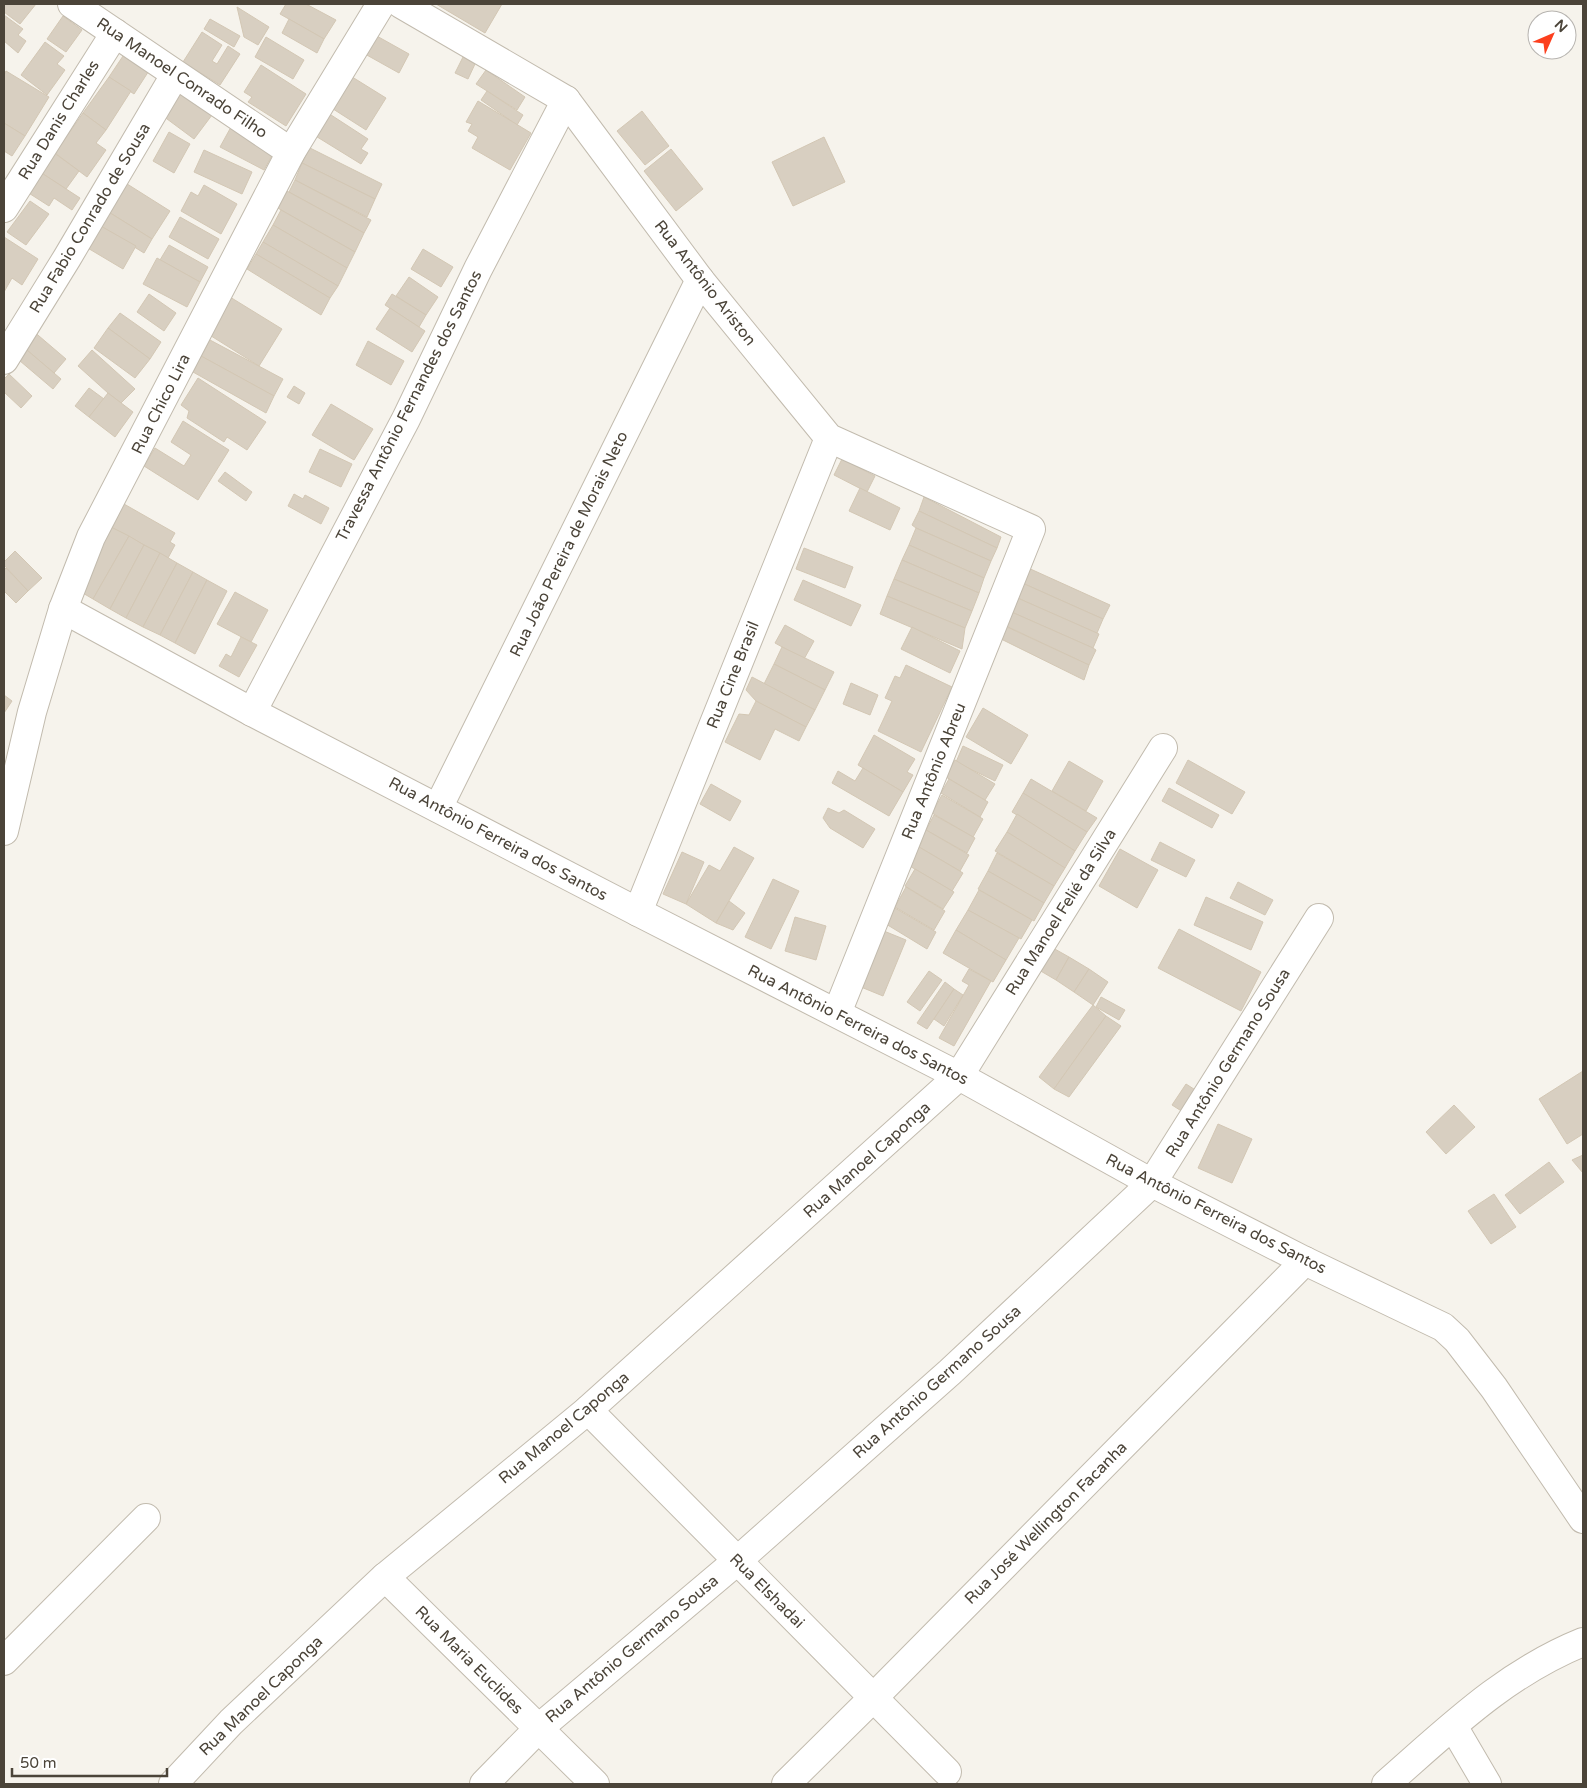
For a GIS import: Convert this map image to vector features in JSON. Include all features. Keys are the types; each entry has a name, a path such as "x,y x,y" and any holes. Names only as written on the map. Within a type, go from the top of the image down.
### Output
{"street":[{"name":"Rua Manoel Conrado Filho","path":"72,4 292,152"},
{"name":"Rua Chico Lira","path":"4,831 32,712 63,609 91,537 292,152 381,4"},
{"name":"Rua Antônio Ariston","path":"400,4 566,100 700,280 829,438 1031,529"},
{"name":"Rua Danis Charles","path":"4,208 115,33"},
{"name":"Rua Fabio Conrado de Sousa","path":"4,360 67,258 175,75"},
{"name":"Travessa Antônio Fernandes dos Santos","path":"252,712 406,419 478,269 566,100"},
{"name":"Rua João Pereira de Morais Neto","path":"438,808 700,280"},
{"name":"Rua Cine Brasil","path":"638,912 829,438"},
{"name":"Rua Antônio Abreu","path":"837,1013 1031,529"},
{"name":"Rua Antônio Ferreira dos Santos","path":"63,609 252,712 959,1076 1152,1183 1305,1261 1443,1327 1458,1340 1494,1388 1583,1519"},
{"name":"Rua Manoel Felié da Silva","path":"959,1076 1163,748"},
{"name":"Rua Antônio Germano Sousa","path":"484,1784 539,1728 737,1561 950,1372 1152,1183 1319,918"},
{"name":"Rua Manoel Caponga","path":"173,1784 231,1722 385,1577 588,1410 959,1076"},
{"name":"Rua José Wellington Facanha","path":"786,1784 874,1698 1305,1261"},
{"name":"Rua Elshadai","path":"588,1410 947,1772"},
{"path":"4,1661 146,1518"},
{"name":"Rua Maria Euclides","path":"385,1577 595,1784"},
{"path":"1386,1784 1497,1689 1531,1667 1583,1642"},
{"path":"1453,1726 1488,1784"}],"building":[{"path":"4,4 36,4 20,24 4,12"},
{"path":"286,4 306,4 336,20 324,39 280,14"},
{"path":"436,4 502,4 485,33"},
{"path":"237,7 269,27 258,45 244,37"},
{"path":"4,15 23,29 18,35 26,41 18,53 4,41"},
{"path":"63,16 82,30 66,52 47,39"},
{"path":"210,19 240,36 234,47 204,29"},
{"path":"289,19 324,39 317,53 282,33"},
{"path":"202,32 222,45 212,61 217,64 228,46 240,54 220,85 183,62"},
{"path":"375,35 409,54 399,73 365,54"},
{"path":"266,37 304,60 293,79 255,57"},
{"path":"45,42 64,56 57,64 65,70 47,95 21,75"},
{"path":"127,50 152,66 134,94 109,77"},
{"path":"463,57 475,64 468,79 455,73"},
{"path":"261,65 306,94 286,126 248,102 252,97 244,92"},
{"path":"486,70 525,97 517,110 476,84"},
{"path":"6,71 49,97 25,136 4,123 4,75"},
{"path":"349,75 386,98 366,130 330,107"},
{"path":"109,77 131,91 106,130 83,113"},
{"path":"176,89 212,115 194,139 159,113"},
{"path":"487,91 523,115 517,125 481,100"},
{"path":"478,101 531,133 510,170 472,148 478,137 468,131 472,124 466,122"},
{"path":"642,111 669,146 645,165 617,131"},
{"path":"83,113 106,130 96,143 106,150 87,177 55,153"},
{"path":"328,113 368,139 361,149 368,153 361,164 314,135"},
{"path":"4,123 25,136 12,156 4,151"},
{"path":"231,127 275,150 264,170 220,147"},
{"path":"169,132 190,144 174,173 153,161"},
{"path":"824,137 845,182 793,206 772,162"},
{"path":"310,148 382,184 375,199 302,163"},
{"path":"671,149 703,189 676,211 644,171"},
{"path":"50,150 79,171 66,189 37,170"},
{"path":"204,150 252,172 242,194 194,172"},
{"path":"302,163 375,199 367,217 295,180"},
{"path":"37,170 80,198 72,210 54,198 49,206 24,190"},
{"path":"295,180 371,220 364,233 289,192"},
{"path":"124,182 170,211 152,239 107,211"},
{"path":"204,185 237,204 221,234 181,211 191,192 198,196"},
{"path":"285,190 364,233 355,252 276,207"},
{"path":"30,201 49,214 26,245 7,232"},
{"path":"281,210 355,252 347,268 273,225"},
{"path":"107,211 152,239 144,253 99,225"},
{"path":"180,217 219,239 208,259 169,237"},
{"path":"99,225 136,246 123,269 86,247"},
{"path":"273,225 347,268 338,286 263,242"},
{"path":"4,237 38,259 22,285 12,278 4,292"},
{"path":"263,242 338,286 330,298 256,254"},
{"path":"169,245 208,267 200,282 160,260"},
{"path":"423,249 453,267 441,287 411,269"},
{"path":"256,254 330,298 321,315 247,269"},
{"path":"157,258 200,282 187,307 143,284"},
{"path":"409,277 438,297 426,315 396,296"},
{"path":"149,294 176,313 164,331 137,312"},
{"path":"392,294 426,315 419,327 385,305"},
{"path":"230,297 282,329 259,366 208,334"},
{"path":"390,308 425,331 412,352 376,329"},
{"path":"120,313 161,342 150,359 108,328"},
{"path":"108,328 150,359 135,378 94,348"},
{"path":"32,330 66,359 54,373 21,345"},
{"path":"210,340 283,379 274,396 201,356"},
{"path":"368,341 404,361 391,385 356,365"},
{"path":"21,345 61,379 53,389 13,355"},
{"path":"92,350 135,389 121,403 78,366"},
{"path":"201,356 274,396 266,413 193,372"},
{"path":"9,374 32,396 21,408 4,392 4,379"},
{"path":"198,378 266,422 247,450 227,437 224,442 187,418 189,411 181,405"},
{"path":"294,386 305,393 299,404 287,397"},
{"path":"89,388 104,399 89,417 75,406"},
{"path":"108,393 133,412 115,437 89,417"},
{"path":"331,404 373,429 354,460 312,435"},
{"path":"183,421 229,450 198,500 144,466 155,448 184,466 191,455 171,442"},
{"path":"320,449 352,464 341,487 309,472"},
{"path":"842,459 875,476 867,492 834,475"},
{"path":"225,472 252,492 246,501 218,481"},
{"path":"860,488 900,508 890,530 849,511"},
{"path":"294,494 303,499 305,495 329,508 321,524 288,506"},
{"path":"924,497 1001,537 997,548 919,511"},
{"path":"124,504 175,533 170,542 175,545 168,558 111,527"},
{"path":"919,511 997,548 991,561 916,528 912,525"},
{"path":"111,527 129,536 93,599 76,589"},
{"path":"916,528 991,561 984,578 909,545"},
{"path":"129,536 144,545 110,609 93,599"},
{"path":"144,545 160,553 126,618 110,609"},
{"path":"909,545 984,578 979,593 902,560"},
{"path":"804,548 853,567 845,588 796,569"},
{"path":"15,551 42,578 28,591 4,565 4,562"},
{"path":"160,553 177,563 143,627 126,618"},
{"path":"902,560 979,593 972,611 894,579"},
{"path":"177,563 193,572 160,635 143,627"},
{"path":"1026,567 1110,605 1103,619 1020,582"},
{"path":"6,568 28,591 16,603 4,591 4,570"},
{"path":"193,572 207,580 175,643 160,635"},
{"path":"894,579 972,611 965,628 887,596"},
{"path":"207,580 227,591 195,654 175,643"},
{"path":"803,580 861,605 851,626 794,600"},
{"path":"1020,582 1103,619 1097,633 1013,596"},
{"path":"235,592 268,610 251,642 217,624"},
{"path":"887,596 965,628 962,649 880,614"},
{"path":"1013,596 1099,634 1093,648 1007,610"},
{"path":"1007,610 1096,650 1089,665 1002,624"},
{"path":"785,625 814,641 804,659 775,643"},
{"path":"1005,626 1089,665 1084,680 999,638"},
{"path":"912,627 960,651 950,673 901,649"},
{"path":"241,637 257,645 239,677 219,666 226,654 231,657"},
{"path":"782,647 834,672 825,690 774,664"},
{"path":"774,664 825,690 815,710 764,684"},
{"path":"906,665 952,687 921,752 878,731 892,701 885,698 895,676 900,678"},
{"path":"752,677 815,710 806,727 756,701 746,690"},
{"path":"851,683 878,695 870,715 843,704"},
{"path":"4,695 12,701 4,713"},
{"path":"756,701 806,727 799,741 775,729 760,760 725,742 739,714 749,715"},
{"path":"983,708 1028,735 1011,764 966,737"},
{"path":"874,735 915,759 907,772 913,775 903,792 858,765"},
{"path":"963,746 1003,765 995,781 956,762"},
{"path":"955,760 995,784 985,800 946,777"},
{"path":"1188,760 1245,792 1232,814 1176,783"},
{"path":"1069,761 1103,781 1086,811 1052,791"},
{"path":"863,768 903,792 889,816 832,783 838,771 855,781"},
{"path":"949,779 988,802 980,817 941,793"},
{"path":"1031,779 1097,818 1087,832 1023,793"},
{"path":"711,784 741,801 730,821 700,804"},
{"path":"1169,788 1219,815 1212,828 1162,801"},
{"path":"1023,793 1087,832 1075,851 1012,812"},
{"path":"942,795 983,819 973,837 932,813"},
{"path":"828,808 839,813 844,810 875,829 863,848 830,828 823,818"},
{"path":"1017,814 1075,851 1065,868 1007,832"},
{"path":"934,815 975,838 967,853 926,830"},
{"path":"921,827 969,855 960,871 919,847 922,841 915,837"},
{"path":"1007,832 1065,868 1054,886 995,851"},
{"path":"1160,842 1195,860 1186,877 1151,860"},
{"path":"734,847 754,858 716,923 686,904 709,865 720,871"},
{"path":"919,847 963,873 952,891 908,865"},
{"path":"1120,849 1158,870 1137,908 1099,886"},
{"path":"682,852 704,862 686,904 663,894"},
{"path":"997,853 1054,886 1044,903 988,871"},
{"path":"915,869 954,892 943,909 905,886"},
{"path":"988,871 1044,903 1034,921 978,889"},
{"path":"773,879 799,891 771,949 745,937"},
{"path":"1238,882 1273,900 1265,915 1230,898"},
{"path":"906,887 945,911 934,930 895,907"},
{"path":"979,890 1032,920 1021,939 968,910"},
{"path":"1206,897 1263,922 1251,950 1194,925"},
{"path":"729,901 745,913 733,930 716,923"},
{"path":"895,908 936,932 927,949 886,924"},
{"path":"968,910 1019,938 1006,960 956,930"},
{"path":"795,917 826,926 816,960 785,951"},
{"path":"879,929 906,940 883,996 856,985"},
{"path":"1179,929 1261,972 1241,1011 1158,968"},
{"path":"956,930 1006,960 993,982 943,953"},
{"path":"1053,948 1069,957 1056,980 1039,970"},
{"path":"1069,957 1089,969 1074,992 1056,980"},
{"path":"969,969 991,981 954,1046 939,1038 969,985 962,981"},
{"path":"1089,969 1108,982 1093,1005 1074,992"},
{"path":"929,971 942,980 920,1011 907,1002"},
{"path":"945,982 954,989 927,1029 917,1023"},
{"path":"954,989 963,995 944,1026 934,1019"},
{"path":"1101,997 1125,1010 1119,1020 1096,1007"},
{"path":"1093,1005 1106,1016 1054,1089 1039,1077"},
{"path":"1106,1016 1121,1026 1069,1097 1054,1089"},
{"path":"1583,1071 1583,1134 1567,1144 1539,1099"},
{"path":"1186,1084 1197,1091 1183,1112 1172,1105"},
{"path":"1454,1105 1475,1127 1446,1154 1426,1132"},
{"path":"1218,1124 1252,1139 1232,1183 1198,1168"},
{"path":"1583,1155 1583,1173 1572,1160"},
{"path":"1549,1162 1564,1182 1520,1214 1505,1195"},
{"path":"1494,1194 1516,1227 1491,1244 1468,1211"}]}
